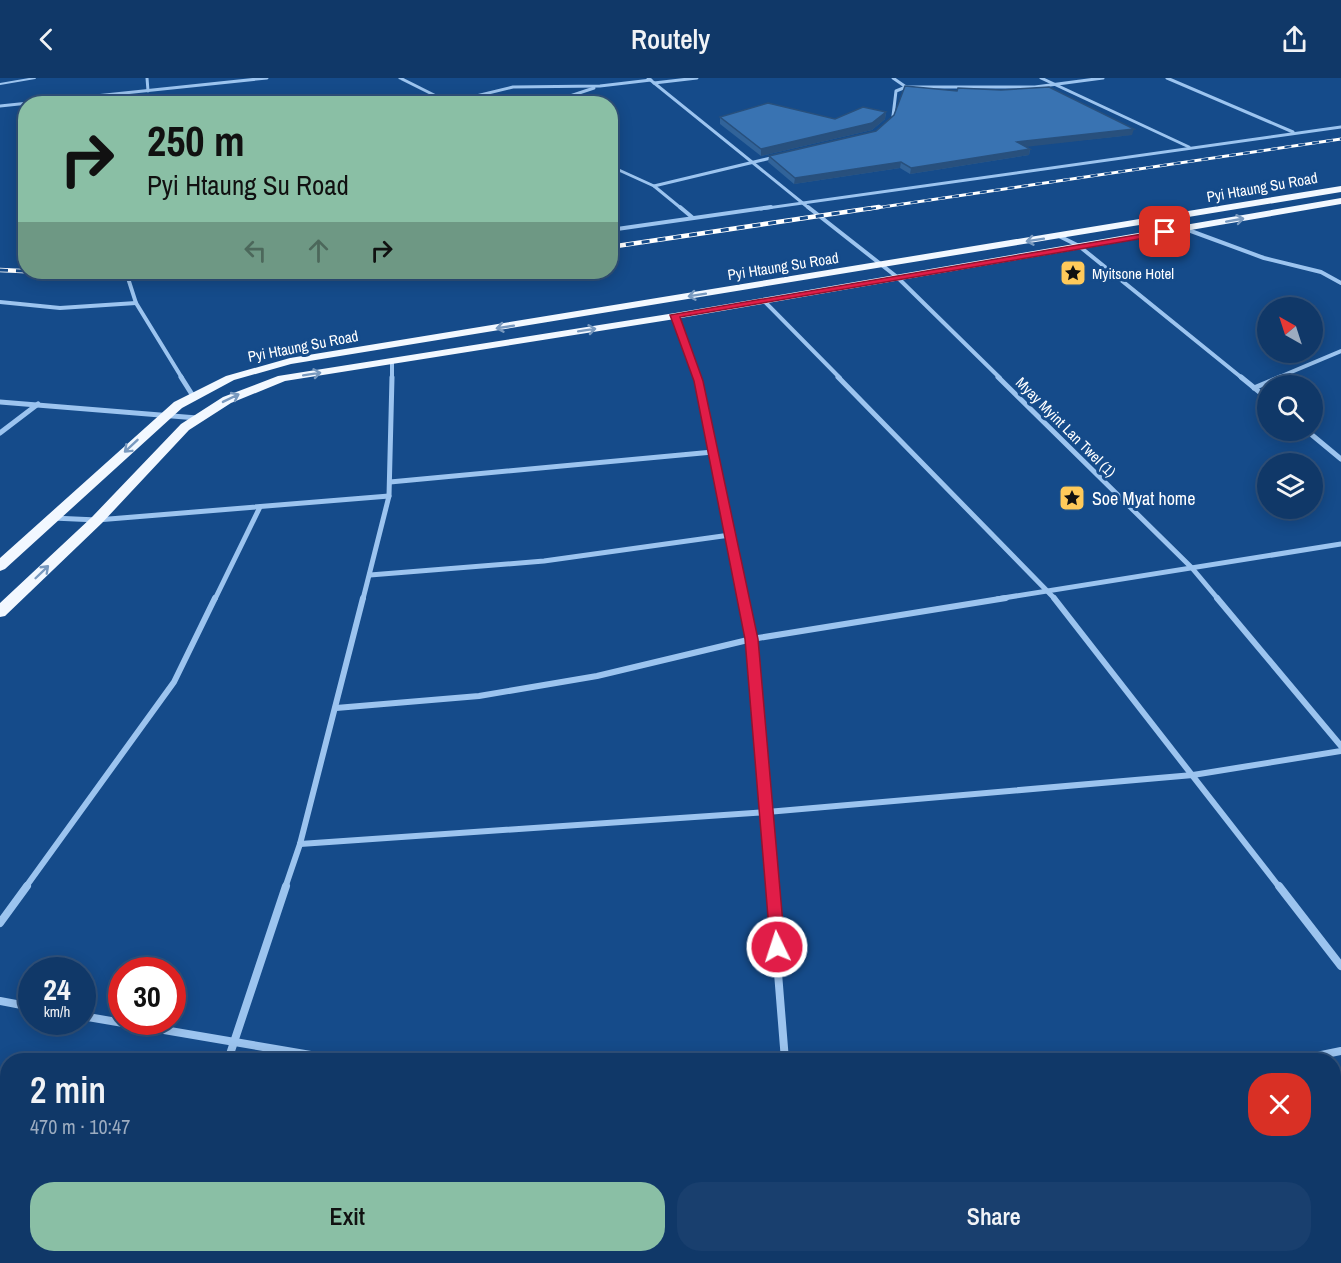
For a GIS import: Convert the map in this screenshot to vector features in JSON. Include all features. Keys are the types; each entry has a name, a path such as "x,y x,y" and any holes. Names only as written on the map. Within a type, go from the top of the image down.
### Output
{"highway":[{"name":"Pyi Htaung Su Road","path":"0,566 164,415 193,396 231,378 290,361 1340,190"},
{"name":"Pyi Htaung Su Road","path":"0,612 97,520 173,438 197,418 255,387 282,378 675,315 1341,201"},
{"path":"1254,204 1273,213"},
{"path":"613,309 619,324"},
{"path":"448,336 449,352"}],"street":[{"path":"147,78 148,91"},
{"path":"207,78 208,84"},
{"path":"99,96 267,78"},
{"path":"400,78 436,96"},
{"path":"654,83 697,78"},
{"path":"893,78 906,87"},
{"path":"1041,78 1189,147"},
{"path":"891,119 895,113 896,91 906,87 1000,89 1103,78"},
{"path":"1167,78 1295,133"},
{"path":"474,96 513,87 600,86 649,79"},
{"name":"Myay Myint Lan Twel (1)","path":"649,79 751,164 897,277 1192,568 1341,746"},
{"path":"570,96 600,86"},
{"path":"0,106 18,104"},
{"path":"618,229 1341,127"},
{"path":"654,186 784,155"},
{"path":"618,170 654,186 693,218"},
{"path":"1161,220 1264,258 1321,272 1341,283"},
{"path":"1059,236 1079,246 1257,390"},
{"path":"128,279 136,303 193,396"},
{"path":"763,300 1049,592 1341,966"},
{"path":"0,302 60,308 136,303"},
{"path":"675,315 699,381 752,639 784,1053"},
{"path":"1254,388 1341,351"},
{"path":"231,1053 300,844 389,496 392,362"},
{"path":"0,402 197,418"},
{"path":"0,432 38,404"},
{"path":"1319,441 1341,459"},
{"path":"390,482 713,452"},
{"path":"52,518 97,520 389,496"},
{"path":"0,923 174,682 260,507"},
{"path":"370,575 544,561 730,535"},
{"path":"336,708 479,696 597,676 752,639 1341,544"},
{"path":"300,844 592,822 767,812 1193,776 1341,751"},
{"path":"0,1000 18,1003"},
{"path":"96,1018 299,1053"}],"lane":[{"path":"0,84 35,78"}],"building":[{"path":"905,86 957,91 958,88 1001,90 1049,87 1134,129 1017,142 1030,149 911,168 901,162 795,178 769,156 876,131 894,115"},
{"path":"768,103 835,119 863,107 886,112 872,123 761,149 720,117"}],"railway":[{"path":"869,209 1341,139"},
{"path":"618,246 879,207"},
{"path":"0,270 18,271"}],"place":[{"name":"Myitsone Hotel","path":"1073,273"},
{"name":"Soe Myat home","path":"1072,498"}],"route":[{"path":"777,947 752,639 699,381 675,315 1165,232"}]}
